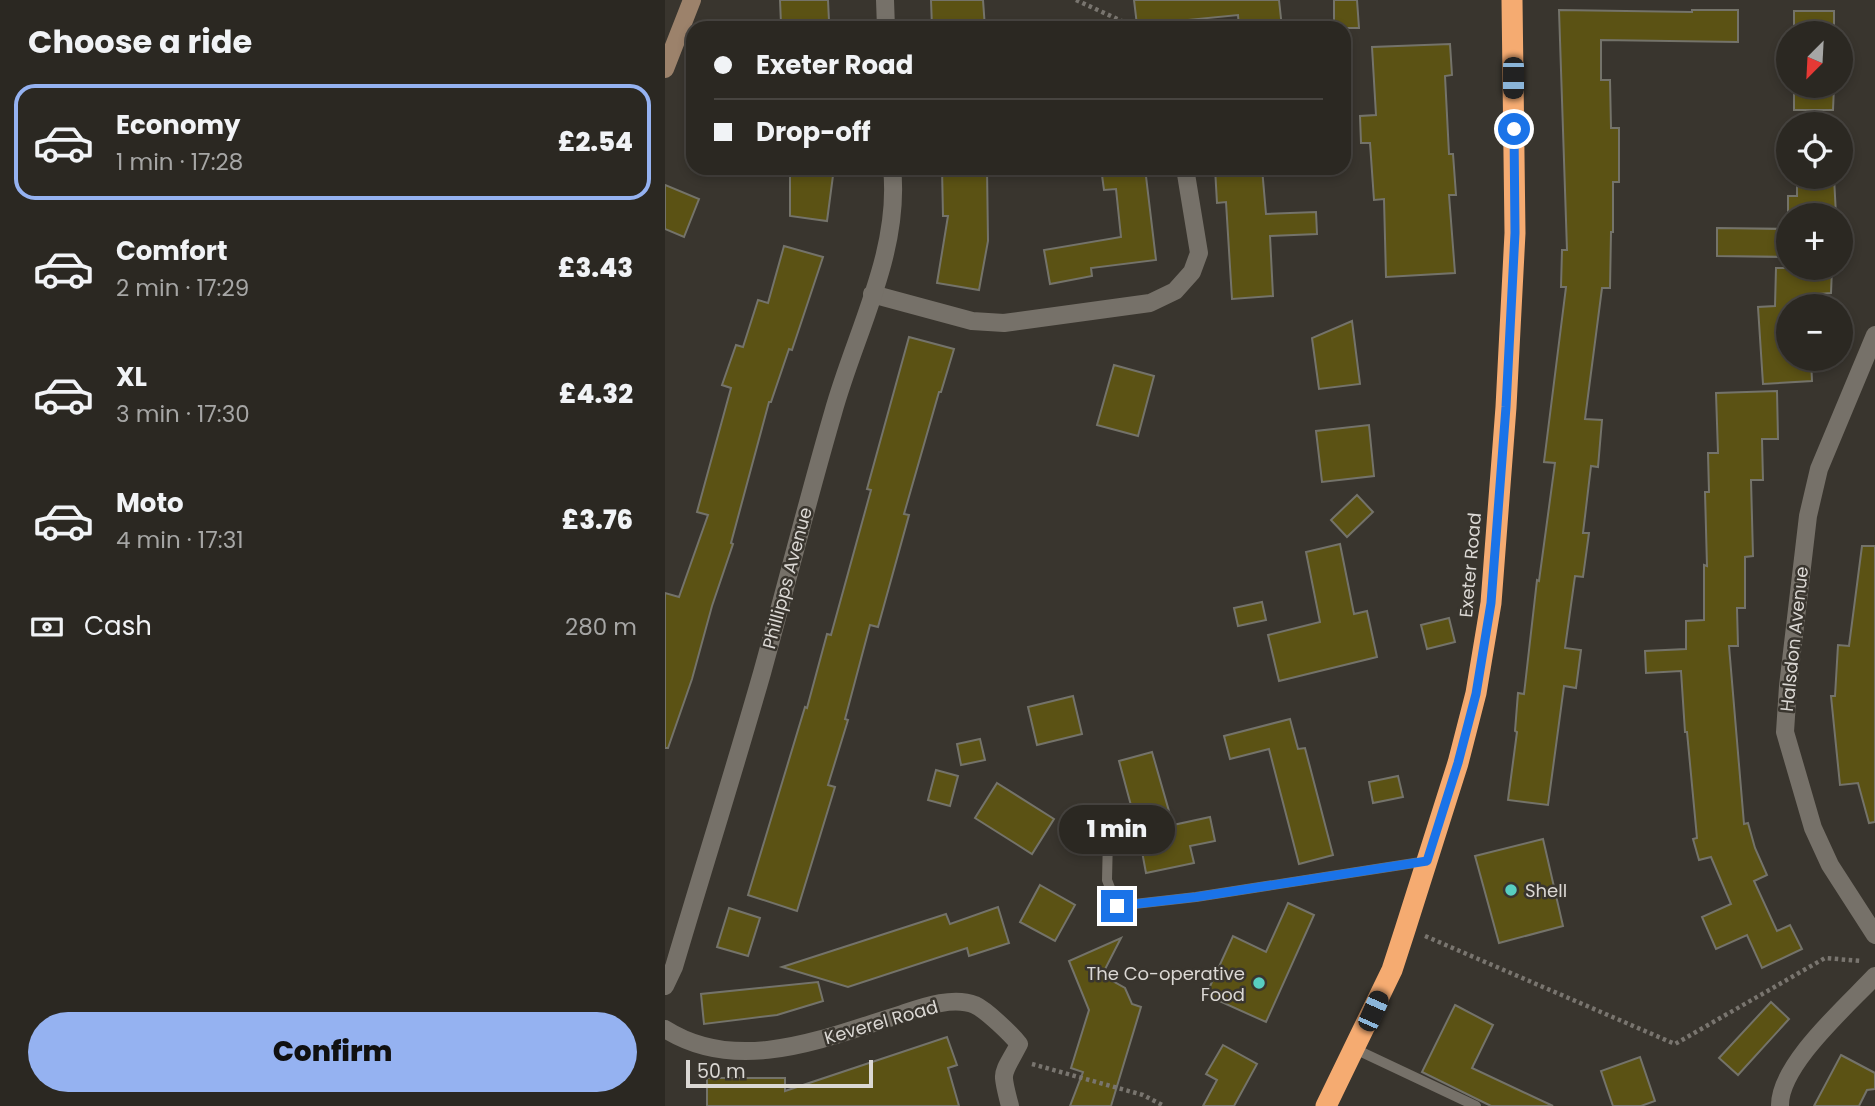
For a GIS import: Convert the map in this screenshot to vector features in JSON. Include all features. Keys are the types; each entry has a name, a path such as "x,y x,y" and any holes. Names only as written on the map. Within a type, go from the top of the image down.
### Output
{"highway":[{"name":"Exeter Road","path":"1327,1106 1392,970 1458,763 1476,694 1491,603 1506,407 1515,233 1512,0"}],"street":[{"path":"665,69 692,0"},
{"path":"885,0 886,21"},
{"name":"Phillipps Avenue","path":"665,986 674,967 757,688 834,409 891,228 895,192 893,175"},
{"path":"872,294 972,321 1004,323 1150,303 1175,291 1192,272 1199,253 1186,175"},
{"name":"Halsdon Avenue","path":"1875,335 1819,469 1808,516 1785,732 1813,828 1830,865 1875,935"},
{"path":"1780,1106 1788,1076 1798,1059 1872,970"},
{"name":"Keverel Road","path":"665,1029 691,1042 724,1050 766,1051 805,1044 926,1007 959,1003 975,1005 1009,1033 1019,1044 1013,1057"},
{"path":"1010,1106 1002,1077 1013,1057"}],"lane":[{"path":"1108,837 1107,880 1117,906 1196,897 1427,861"},
{"path":"1355,1049 1476,1106"}],"path":[{"path":"1076,0 1122,21"},
{"path":"1405,930 1436,940 1675,1044 1825,958 1862,961 1872,970"},
{"path":"1013,1057 1143,1095 1164,1106"}],"building":[{"path":"780,0 828,0 829,21 781,21"},
{"path":"931,0 983,0 984,21 932,21"},
{"path":"1134,0 1279,0 1281,21 1238,21 1238,15 1177,21 1137,21"},
{"path":"1334,0 1357,0 1359,28 1351,28 1351,21 1334,21"},
{"path":"1559,10 1738,10 1738,42 1601,40 1601,80 1610,80 1611,128 1619,128 1619,182 1613,182 1610,288 1602,288 1585,419 1602,420 1598,467 1591,466 1583,533 1589,533 1583,577 1575,576 1565,648 1581,650 1576,688 1564,686 1548,805 1508,800 1517,732 1518,693 1524,694 1537,580 1539,581 1555,463 1544,462 1566,287 1561,287 1562,250 1567,250"},
{"path":"1794,11 1834,11 1834,21 1794,21"},
{"path":"1450,44 1452,75 1445,76 1449,154 1453,154 1456,195 1449,195 1455,273 1386,277 1384,199 1374,200 1370,143 1361,143 1360,116 1376,115 1372,47"},
{"path":"1794,98 1834,98 1833,110 1794,110"},
{"path":"790,175 833,175 827,221 790,216"},
{"path":"942,175 987,175 988,241 979,290 937,283 948,216 943,216"},
{"path":"1102,175 1146,175 1156,260 1091,268 1092,276 1050,284 1044,250 1121,237 1116,189 1104,190"},
{"path":"1215,175 1263,175 1266,214 1316,212 1317,234 1270,236 1273,296 1232,299 1226,202 1217,203"},
{"path":"665,185 699,199 684,237 665,229"},
{"path":"1797,189 1835,189 1835,203 1788,203 1788,196 1797,196"},
{"path":"1717,228 1776,229 1776,257 1717,256"},
{"path":"784,246 823,257 792,350 789,349 769,402 731,543 733,544 692,679 668,748 665,748 665,593 679,597 708,515 697,512 731,388 722,385 736,345 743,347 758,300 768,303"},
{"path":"1776,268 1776,280 1832,280 1831,293 1776,294 1776,371 1812,371 1812,381 1763,384 1758,307 1775,306"},
{"path":"1352,321 1360,384 1319,389 1312,338"},
{"path":"909,337 954,349 904,514 909,515 878,627 870,625 845,719 848,720 828,785 835,787 797,911 748,895 805,707 807,708 827,634 831,635 871,490 867,489"},
{"path":"1114,365 1154,376 1138,436 1097,425"},
{"path":"1777,391 1778,439 1762,439 1763,480 1751,480 1753,556 1745,557 1745,608 1737,608 1738,646 1729,646 1744,824 1748,823 1767,875 1754,881 1777,931 1790,925 1802,949 1762,968 1747,935 1716,949 1702,917 1731,904 1711,857 1699,860 1693,839 1697,838 1681,671 1646,673 1645,651 1686,649 1686,621 1704,620 1704,565 1707,566 1705,492 1709,492 1708,453 1718,453 1716,393"},
{"path":"1369,425 1374,476 1322,482 1316,431"},
{"path":"1357,495 1373,512 1347,537 1331,520"},
{"path":"1340,544 1354,614 1367,611 1377,657 1279,681 1268,635 1320,622 1306,552"},
{"path":"1862,546 1875,546 1875,822 1869,823 1858,783 1840,785 1831,696 1835,696 1838,645 1849,646"},
{"path":"1262,602 1266,620 1238,626 1234,608"},
{"path":"1449,618 1455,642 1427,649 1421,625"},
{"path":"1073,696 1082,734 1037,745 1028,707"},
{"path":"1290,719 1298,749 1305,748 1333,855 1299,864 1269,749 1230,759 1224,736"},
{"path":"980,739 985,760 961,765 957,744"},
{"path":"1152,752 1173,825 1210,817 1215,841 1190,846 1194,863 1146,873 1139,835 1119,761"},
{"path":"936,770 958,776 950,806 928,800"},
{"path":"1398,776 1403,797 1373,803 1369,782"},
{"path":"997,783 1054,819 1032,854 975,818"},
{"path":"1543,839 1563,926 1499,943 1475,856"},
{"path":"1040,885 1075,905 1055,941 1020,922"},
{"path":"1288,903 1314,915 1266,1022 1206,995 1233,936 1266,952"},
{"path":"998,907 1009,943 969,956 967,948 848,987 782,967 946,914 950,924"},
{"path":"729,908 760,918 748,956 717,947"},
{"path":"1121,938 1102,975 1125,988 1132,1004 1141,1007 1111,1106 1070,1106 1083,1072 1071,1068 1089,1010 1069,961"},
{"path":"818,982 823,1001 777,1015 704,1024 701,994"},
{"path":"1771,1002 1789,1019 1738,1075 1719,1058"},
{"path":"1455,1005 1493,1025 1472,1068 1553,1106 1491,1106 1422,1072"},
{"path":"947,1037 957,1065 948,1068 959,1106 707,1106 707,1078 785,1078 785,1091"},
{"path":"1223,1045 1257,1064 1234,1106 1203,1106 1217,1080 1206,1074"},
{"path":"1841,1055 1875,1073 1875,1089 1867,1090 1859,1106 1814,1106"},
{"path":"1640,1057 1655,1101 1641,1106 1613,1106 1601,1071"}],"place":[{"name":"Shell","path":"1511,890"},
{"name":"The Co-operative Food","path":"1259,983"}],"route":[{"path":"1117,906 1196,897 1427,861 1458,763 1476,694 1491,603 1506,407 1515,233 1514,129"}]}
